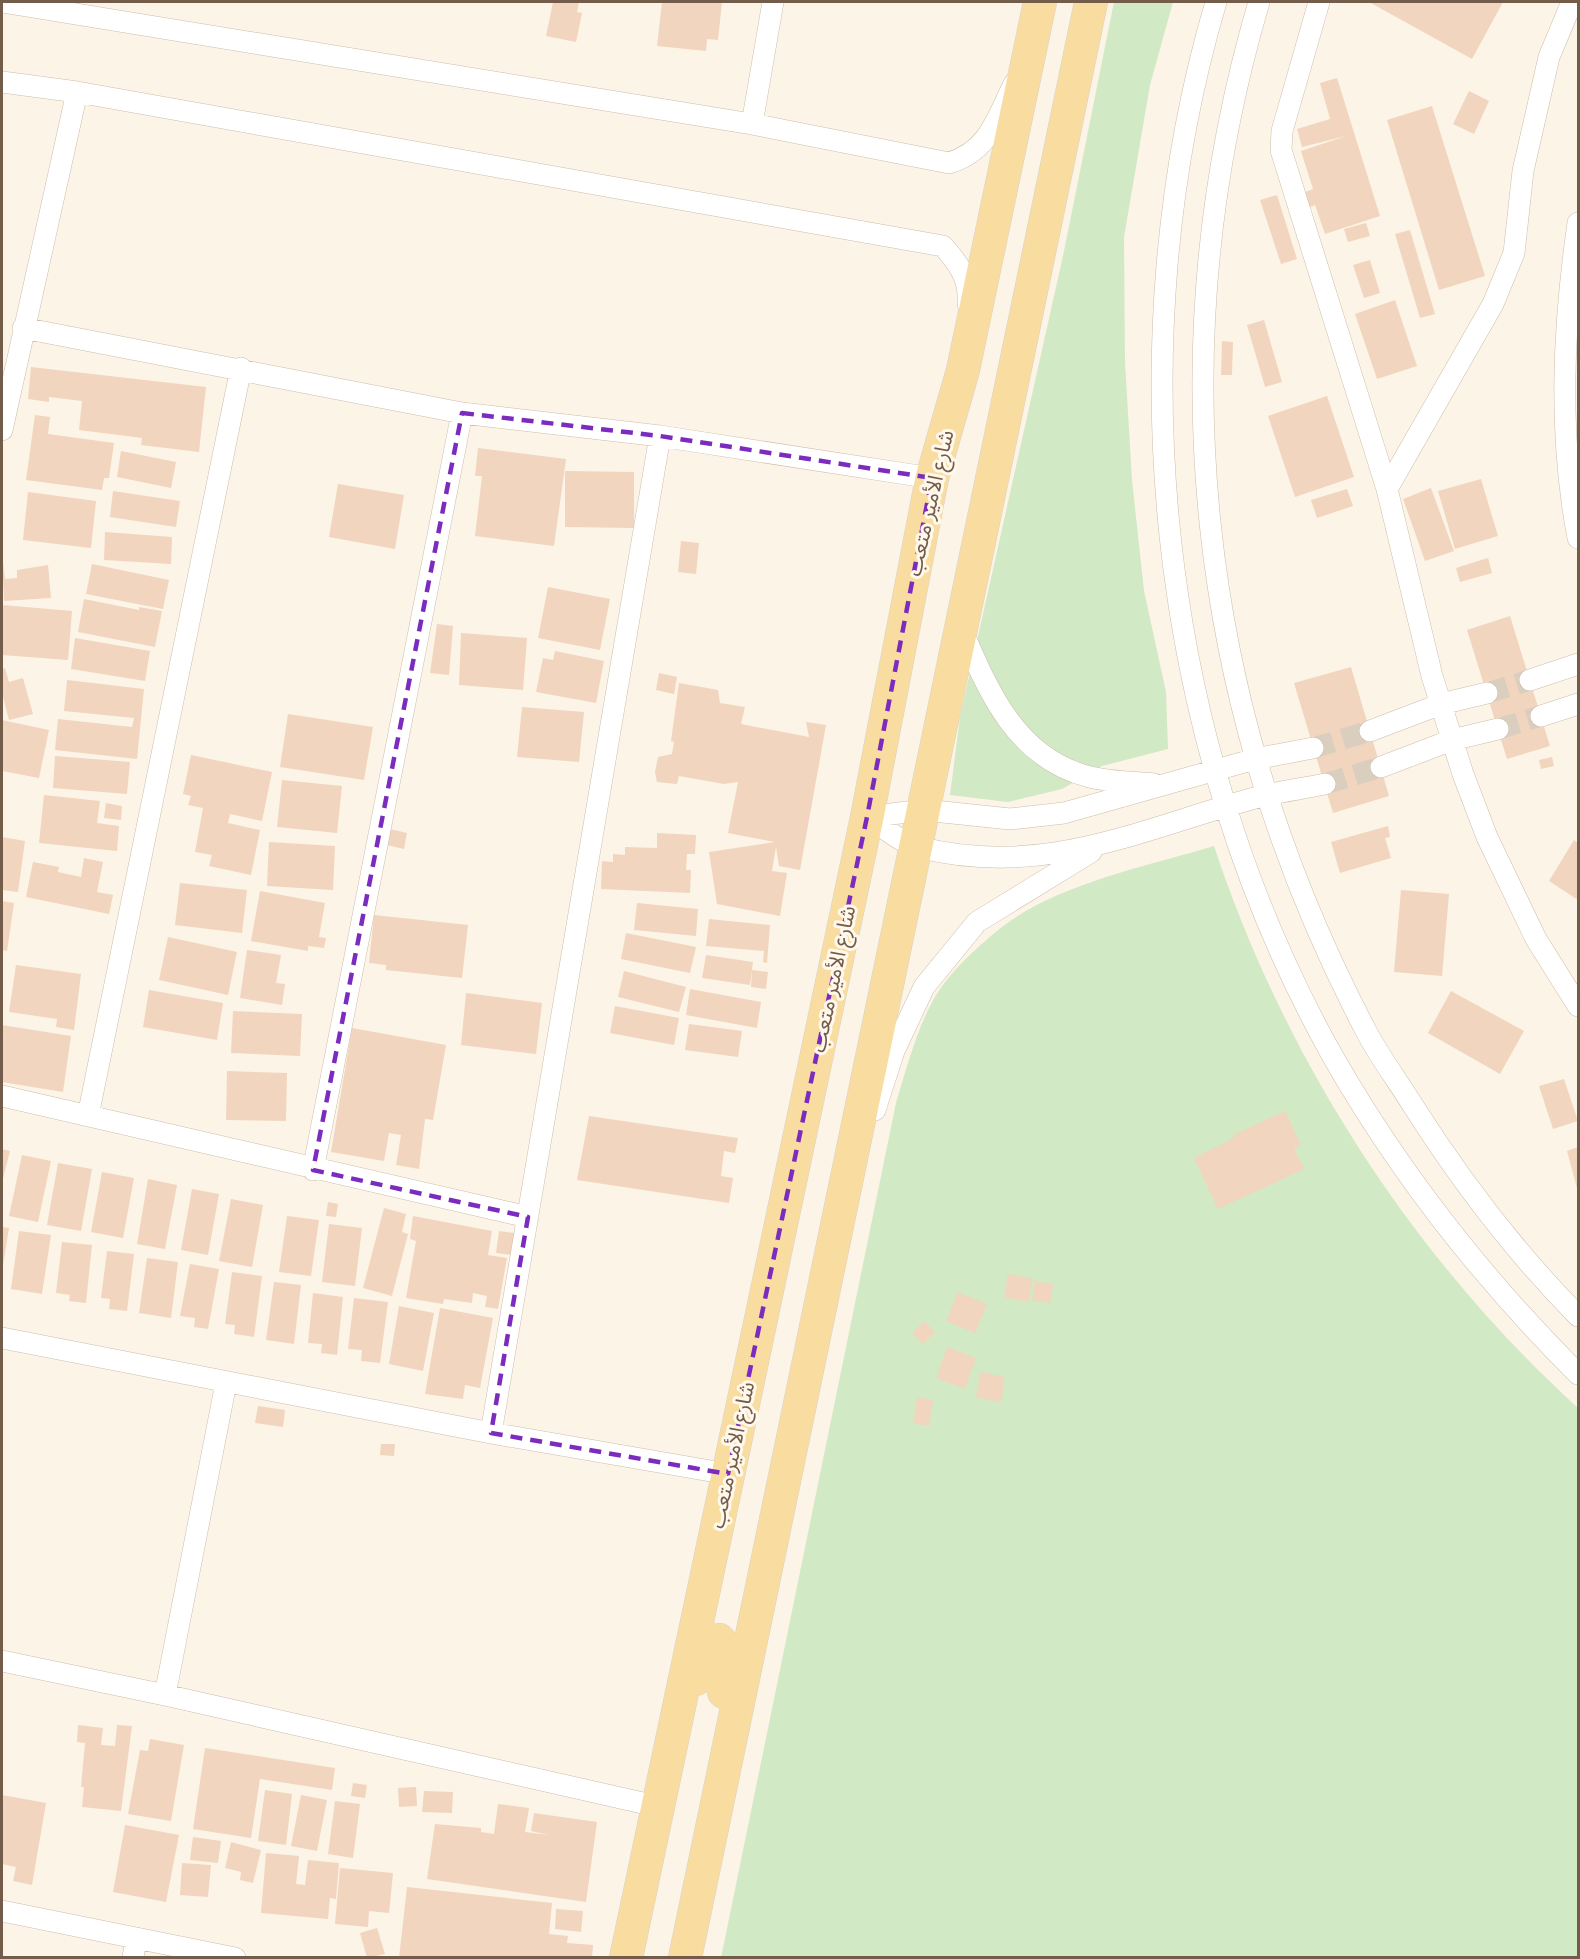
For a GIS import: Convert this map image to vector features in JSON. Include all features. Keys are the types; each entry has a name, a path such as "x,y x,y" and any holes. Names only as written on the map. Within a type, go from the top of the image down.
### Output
{"main road":[{"name":"شارع الأمير متعب","path":"626,1958 656,1806 867,817 932,478 963,370 1040,2"},
{"path":"684,1958 841,1213 1090,2"},
{"path":"656,1806 704,1655 711,1641 719,1640 727,1649 728,1669 684,1958"}],"street":[{"path":"2,2 752,124 949,163 966,158 984,143 1030,51"},
{"path":"752,124 773,2"},
{"path":"1216,2 1200,56 1181,148 1167,261 1161,381 1174,576 1189,666 1216,771 1271,930 1332,1054 1403,1168 1463,1248 1522,1318 1578,1374"},
{"path":"1258,2 1239,66 1221,155 1208,265 1202,381 1215,571 1230,662 1267,795 1309,913 1368,1034 1437,1144 1495,1223 1578,1316"},
{"path":"1319,2 1282,131 1281,150 1387,489 1452,740 1487,837 1536,939 1578,1006"},
{"path":"1387,489 1493,304 1514,253 1523,171 1549,57 1572,2"},
{"path":"2,82 77,92 943,246 963,268 969,292 963,370"},
{"path":"2,430 77,92"},
{"path":"1578,223 1568,297 1564,382 1566,449 1578,538"},
{"path":"23,328 462,413 660,436 932,478"},
{"path":"88,1116 242,369"},
{"path":"314,1170 462,413"},
{"path":"491,1433 660,436"},
{"path":"962,630 988,691 1021,737 1052,763 1090,777 1166,785"},
{"path":"1530,680 1578,664"},
{"path":"1370,731 1441,704 1486,693"},
{"path":"1541,716 1578,704"},
{"path":"1381,767 1452,740 1498,729"},
{"path":"867,817 924,810 1010,819 1064,813 1256,759 1313,748"},
{"path":"841,1213 894,1051 924,987 977,922 1054,864 1103,845 1267,795 1324,784"},
{"path":"867,817 916,847 1054,864"},
{"path":"2,1096 314,1170 528,1217"},
{"path":"2,1338 491,1433 728,1474"},
{"path":"165,1695 226,1383"},
{"path":"2,1661 165,1695 656,1806"},
{"path":"2,1911 134,1948 236,1958"}],"highlighted area":[{"path":"462,413 660,436 932,478 867,817 728,1474 491,1433 528,1217 313,1170"}],"green space":[{"path":"1114,2 1173,2 1150,85 1124,237 1125,363 1132,480 1144,591 1166,692 1168,749 1102,766 1062,789 1008,802 950,795 960,717 1063,256"},
{"path":"1214,846 1243,925 1277,1002 1316,1077 1360,1150 1409,1220 1461,1287 1518,1349 1578,1408 1578,1957 721,1958 896,1103 914,1044 926,1015 940,989 967,957 1024,912 1069,890"}],"building":[{"path":"553,2 579,2 577,12 582,13 576,42 546,36"},
{"path":"662,2 722,2 718,40 707,39 706,51 657,46"},
{"path":"1369,2 1503,2 1472,59"},
{"path":"1337,78 1380,216 1325,234 1315,205 1308,208 1303,193 1313,189 1301,151 1346,136 1302,147 1297,129 1330,119 1320,83"},
{"path":"1469,91 1489,101 1474,134 1453,124"},
{"path":"1432,106 1485,276 1439,290 1387,120"},
{"path":"1277,195 1297,259 1281,264 1260,200"},
{"path":"1366,223 1370,236 1348,242 1344,229"},
{"path":"1410,230 1435,314 1420,318 1395,234"},
{"path":"1370,260 1380,293 1364,298 1353,265"},
{"path":"1395,300 1417,366 1377,379 1355,314"},
{"path":"1264,320 1282,382 1265,387 1247,325"},
{"path":"1222,341 1233,342 1232,375 1221,375"},
{"path":"31,367 206,387 199,452 141,445 142,438 79,430 82,401 49,397 49,402 28,399"},
{"path":"1327,396 1354,477 1295,497 1268,416"},
{"path":"35,415 50,417 48,434 114,443 109,478 104,478 102,490 26,480"},
{"path":"478,448 566,459 554,546 475,536 482,476 475,476"},
{"path":"121,451 176,462 171,488 117,477"},
{"path":"565,471 634,472 634,528 565,527"},
{"path":"1481,479 1498,536 1455,549 1438,491"},
{"path":"338,484 404,495 395,549 329,537"},
{"path":"1431,488 1454,551 1425,561 1403,499"},
{"path":"1347,489 1353,506 1317,518 1311,500"},
{"path":"113,491 180,501 176,527 110,517"},
{"path":"28,492 96,501 91,548 23,540"},
{"path":"105,532 172,537 171,564 104,560"},
{"path":"681,541 699,543 696,574 678,572"},
{"path":"2,553 5,579 17,578 17,570 48,565 51,598 4,601"},
{"path":"1488,558 1492,573 1460,582 1456,568"},
{"path":"92,564 169,580 163,609 86,594"},
{"path":"548,587 610,599 600,650 538,638"},
{"path":"84,599 139,610 139,607 162,611 155,647 78,632"},
{"path":"2,605 72,611 68,660 2,655"},
{"path":"1510,616 1550,746 1507,759 1467,630"},
{"path":"437,624 453,626 449,675 430,673"},
{"path":"461,633 527,638 523,690 459,685"},
{"path":"75,638 150,651 145,681 71,669"},
{"path":"555,651 604,661 596,703 536,692 543,658 553,660"},
{"path":"1351,667 1389,796 1333,813 1294,683"},
{"path":"5,668 9,682 23,678 33,714 9,720 2,693 2,669"},
{"path":"659,673 677,677 674,694 656,690"},
{"path":"67,680 144,689 137,759 55,750 58,719 132,727 134,718 64,711"},
{"path":"679,683 718,690 720,703 745,707 741,724 809,737 806,722 826,725 800,870 779,866 776,847 772,871 787,873 780,916 717,904 709,852 775,842 728,833 738,782 724,784 679,776 677,784 657,782 655,772 658,757 672,754 674,742 671,741"},
{"path":"522,707 584,712 579,762 517,757"},
{"path":"288,714 373,727 364,780 280,767"},
{"path":"2,720 49,730 39,778 2,771"},
{"path":"191,755 272,772 262,821 230,814 228,823 260,830 251,875 209,866 212,855 195,852 203,808 188,805 191,796 183,794"},
{"path":"55,756 130,762 127,794 53,788"},
{"path":"1552,757 1554,766 1541,769 1539,760"},
{"path":"282,780 342,786 337,833 277,827"},
{"path":"44,795 100,801 97,823 119,826 117,851 39,843"},
{"path":"106,803 122,806 121,820 104,818"},
{"path":"1388,826 1390,837 1385,838 1391,858 1340,873 1331,842"},
{"path":"390,829 407,833 404,849 387,845"},
{"path":"657,833 696,835 695,854 687,854 686,870 691,870 690,893 601,889 602,861 613,862 613,854 625,855 625,847 657,848"},
{"path":"2,837 25,841 18,892 2,890"},
{"path":"1574,840 1578,843 1578,900 1549,881"},
{"path":"269,842 335,846 333,890 267,886"},
{"path":"84,858 103,862 97,892 113,895 109,914 26,897 33,862 59,867 58,872 81,877"},
{"path":"180,883 247,890 242,933 175,925"},
{"path":"1401,890 1449,894 1442,976 1394,972"},
{"path":"260,891 325,903 319,937 326,938 324,948 308,946 308,951 251,941"},
{"path":"2,901 14,903 7,951 2,950"},
{"path":"637,903 698,909 696,936 634,930"},
{"path":"374,915 468,925 462,978 386,970 386,965 369,963"},
{"path":"709,919 770,925 767,963 763,962 764,951 706,946"},
{"path":"626,933 696,947 690,973 621,959"},
{"path":"168,937 237,952 228,995 159,980"},
{"path":"247,950 281,955 276,983 285,984 282,1005 240,998"},
{"path":"706,955 753,962 750,985 702,978"},
{"path":"16,965 81,974 74,1030 56,1027 57,1019 9,1012"},
{"path":"752,970 768,972 766,989 751,987"},
{"path":"624,971 686,987 679,1012 618,997"},
{"path":"690,989 761,1002 757,1028 686,1015"},
{"path":"149,990 223,1003 217,1040 143,1027"},
{"path":"1451,991 1524,1031 1500,1074 1428,1033"},
{"path":"466,993 542,1003 536,1054 461,1045"},
{"path":"615,1006 679,1018 674,1045 610,1033"},
{"path":"233,1011 302,1014 300,1056 231,1053"},
{"path":"689,1024 742,1031 738,1057 685,1050"},
{"path":"2,1025 71,1036 63,1092 2,1082"},
{"path":"352,1028 446,1045 433,1120 425,1119 419,1169 396,1165 401,1135 389,1133 384,1161 331,1152"},
{"path":"227,1071 287,1073 286,1121 226,1120"},
{"path":"1564,1079 1578,1121 1553,1129 1539,1086"},
{"path":"1285,1111 1301,1145 1294,1148 1304,1169 1218,1209 1194,1158 1234,1138 1233,1135"},
{"path":"589,1116 738,1138 735,1153 724,1151 721,1176 733,1178 729,1203 577,1180"},
{"path":"1578,1147 1578,1192 1567,1151"},
{"path":"2,1149 10,1151 2,1183"},
{"path":"22,1155 51,1161 38,1222 9,1216"},
{"path":"58,1163 92,1169 81,1231 47,1225"},
{"path":"102,1172 134,1178 123,1238 91,1232"},
{"path":"148,1179 177,1185 165,1249 137,1244"},
{"path":"192,1189 219,1194 208,1255 181,1250"},
{"path":"231,1199 263,1205 252,1267 219,1261"},
{"path":"328,1202 338,1204 336,1217 326,1216"},
{"path":"384,1208 406,1214 402,1232 408,1234 392,1296 363,1288"},
{"path":"287,1216 319,1220 311,1276 279,1272"},
{"path":"413,1216 492,1231 488,1255 507,1258 498,1309 485,1307 487,1296 473,1293 472,1303 444,1299 443,1304 406,1298 416,1241 410,1239"},
{"path":"329,1224 362,1228 355,1286 322,1282"},
{"path":"2,1227 9,1228 3,1265 2,1265"},
{"path":"19,1231 51,1235 42,1294 11,1289"},
{"path":"499,1231 515,1233 513,1255 496,1253"},
{"path":"62,1242 92,1245 86,1303 69,1301 70,1295 56,1293"},
{"path":"107,1251 134,1254 127,1311 109,1309 110,1299 101,1298"},
{"path":"147,1258 178,1262 171,1318 139,1313"},
{"path":"190,1264 219,1269 208,1329 194,1327 195,1318 180,1316"},
{"path":"232,1272 262,1276 254,1337 234,1334 235,1325 225,1324"},
{"path":"1008,1274 1033,1279 1028,1302 1004,1297"},
{"path":"1035,1281 1053,1284 1050,1303 1032,1300"},
{"path":"274,1282 301,1285 294,1344 266,1340"},
{"path":"958,1292 987,1304 975,1333 946,1321"},
{"path":"313,1293 343,1297 337,1355 321,1353 322,1344 308,1343"},
{"path":"354,1298 388,1302 380,1363 361,1361 362,1350 348,1349"},
{"path":"399,1306 434,1313 423,1371 389,1364"},
{"path":"440,1308 493,1318 480,1388 465,1385 463,1399 425,1394"},
{"path":"924,1321 935,1332 923,1344 912,1333"},
{"path":"947,1347 976,1358 965,1389 936,1378"},
{"path":"980,1372 1005,1377 1001,1402 976,1397"},
{"path":"917,1397 933,1400 929,1426 913,1423"},
{"path":"258,1406 285,1410 283,1427 255,1423"},
{"path":"381,1444 395,1444 394,1456 380,1455"},
{"path":"78,1725 103,1728 101,1745 115,1746 117,1725 132,1726 121,1811 82,1807 84,1787 81,1787 85,1743 77,1742"},
{"path":"150,1739 184,1745 171,1821 128,1814 140,1750 148,1751"},
{"path":"205,1748 335,1768 332,1790 260,1779 251,1838 193,1829"},
{"path":"353,1783 367,1785 365,1798 351,1796"},
{"path":"416,1787 417,1806 399,1807 398,1788"},
{"path":"265,1790 292,1794 286,1845 258,1841"},
{"path":"424,1791 453,1792 452,1813 422,1812"},
{"path":"2,1795 46,1803 32,1885 13,1881 16,1867 2,1864"},
{"path":"301,1795 327,1800 317,1851 291,1846"},
{"path":"335,1801 360,1804 353,1858 328,1854"},
{"path":"498,1804 529,1808 525,1832 549,1835 531,1831 534,1813 597,1822 586,1902 427,1879 435,1824 481,1828 481,1832 494,1834"},
{"path":"125,1825 179,1835 166,1902 113,1892"},
{"path":"193,1837 221,1841 218,1863 190,1860"},
{"path":"231,1842 261,1850 253,1883 240,1880 241,1872 225,1868"},
{"path":"266,1853 299,1856 296,1884 305,1885 308,1860 339,1863 336,1899 330,1898 328,1919 261,1913"},
{"path":"182,1863 211,1865 208,1897 180,1895"},
{"path":"340,1868 393,1873 389,1913 369,1911 368,1927 335,1924"},
{"path":"407,1887 552,1903 549,1934 568,1936 567,1943 593,1945 592,1958 399,1958"},
{"path":"556,1909 583,1911 581,1932 555,1929"},
{"path":"377,1928 385,1954 367,1958 360,1933"}],"tunnel":[{"path":"1487,693 1530,680"},
{"path":"1498,729 1541,716"},
{"path":"1313,748 1370,731"},
{"path":"1325,784 1381,767"}]}
